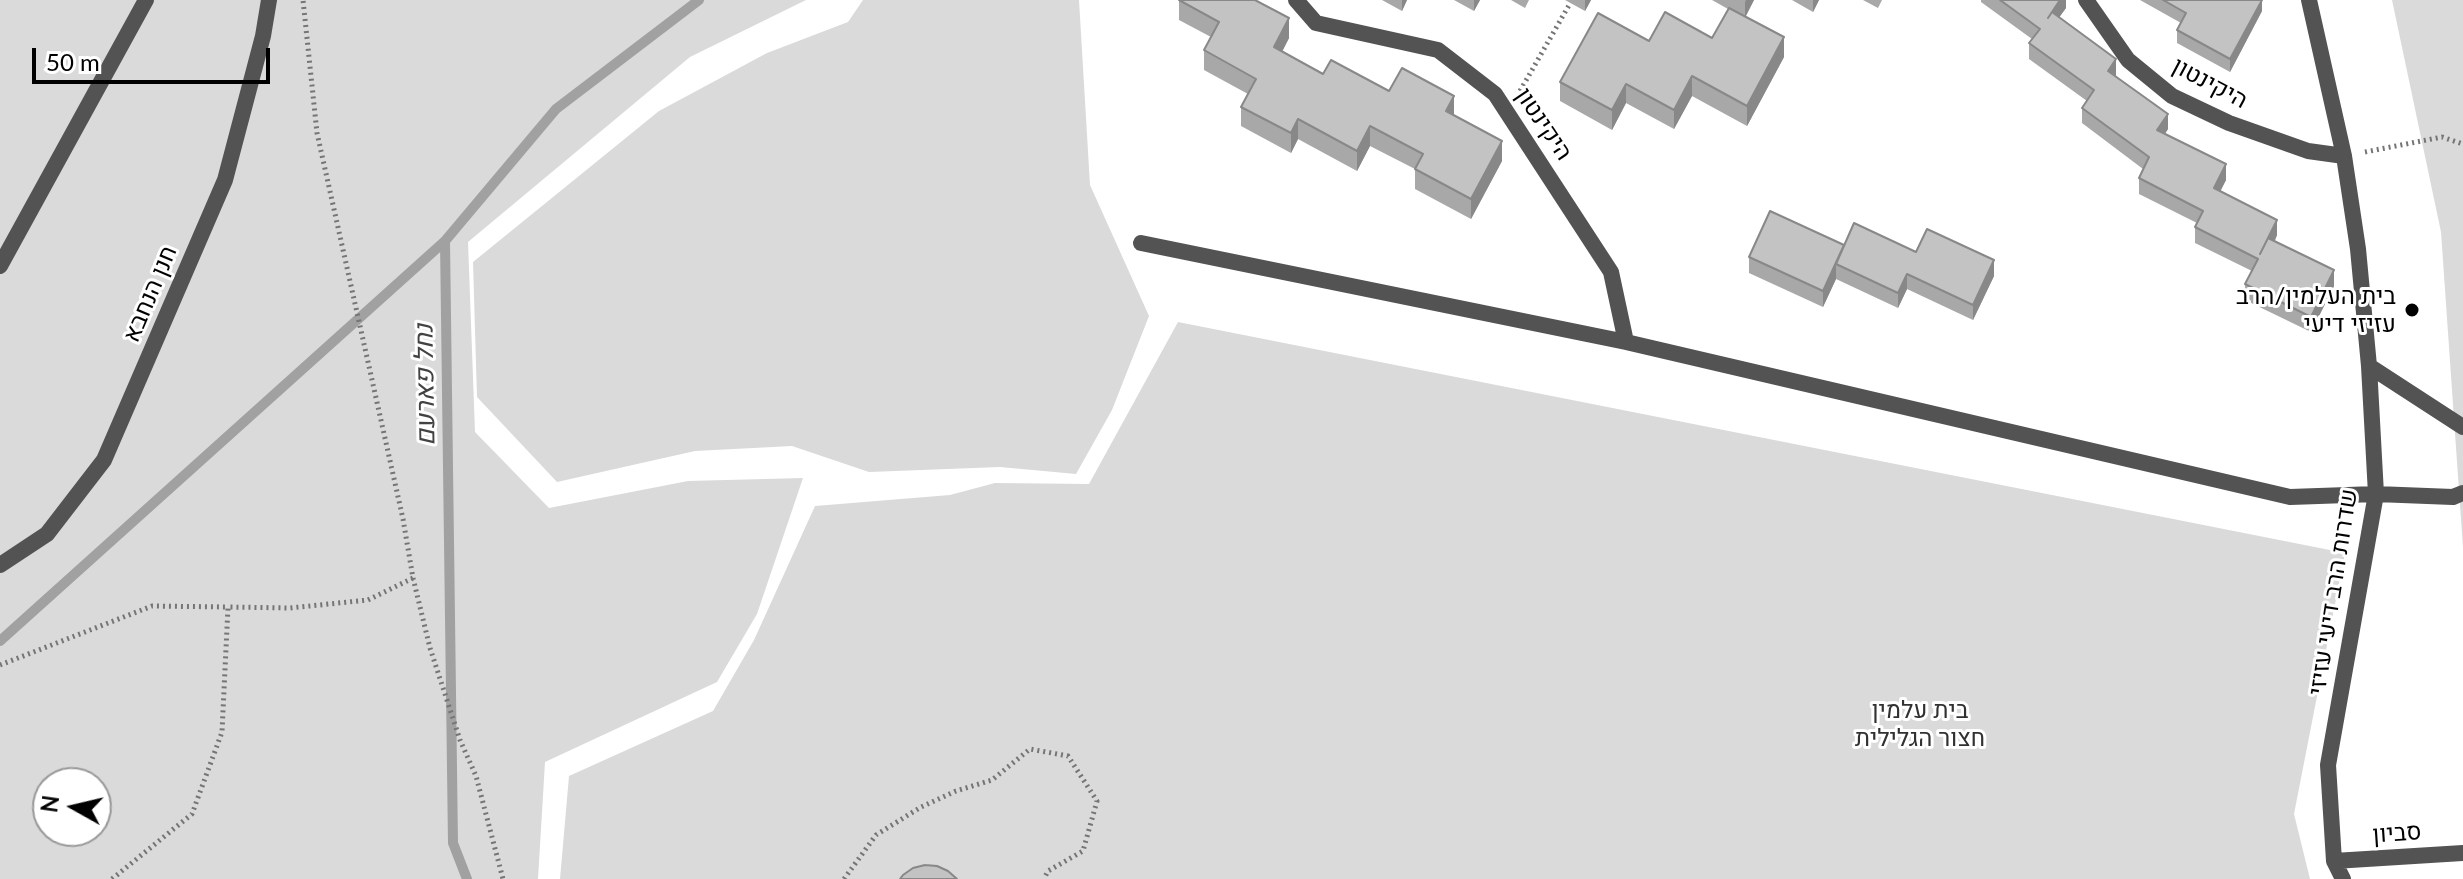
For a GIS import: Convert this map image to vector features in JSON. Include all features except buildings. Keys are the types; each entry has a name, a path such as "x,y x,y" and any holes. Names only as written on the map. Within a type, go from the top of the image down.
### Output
{"street":[{"path":"0,266 146,0"},
{"name":"חנן הנחבא","path":"0,565 47,534 104,460 225,180 263,36 269,0"},
{"name":"היקינטון","path":"1296,0 1316,23 1438,50 1495,94 1611,272 1626,342"},
{"name":"היקינטון","path":"2086,0 2128,60 2172,96 2255,133 2308,151 2344,156"},
{"name":"שדרות הרב דיעי עזיזי","path":"2309,0 2344,156 2358,249 2376,494 2328,765 2334,861"},
{"path":"1141,243 1626,342 2290,497 2376,494 2453,497 2463,493"},
{"path":"2369,366 2463,427"},
{"name":"סביון","path":"2334,861 2463,853"},
{"path":"2334,861 2343,879"}],"path":[{"path":"303,0 317,133 403,519 413,578 430,648 460,740 476,776 503,879"},
{"path":"1508,112 1572,0"},
{"path":"2344,156 2442,137 2463,144"},
{"path":"0,665 152,606 290,608 368,600 413,578"},
{"path":"112,879 192,814 222,732 228,607"},
{"path":"844,879 876,835 921,807 956,791 992,780 1030,749 1068,756 1097,801 1083,851 1048,871 1044,879"}],"green space":[{"path":"0,0 806,0 690,57 468,242 475,432 549,508 688,481 803,478 757,614 717,682 545,762 538,879 0,879"},
{"path":"863,0 1079,0 1090,185 1149,316 1112,410 1076,474 1000,467 869,472 792,446 695,451 557,482 477,397 473,262 659,111 767,53 848,22"},
{"path":"2392,0 2463,0 2463,548 2441,232"},
{"name":"בית עלמין חצור הגלילית","path":"1178,322 2345,553 2294,814 2310,879 560,879 569,776 713,711 754,640 815,506 950,495 995,483 1089,484"}],"waterway":[{"name":"נחל פארעם","path":"467,879 453,843 445,241 556,109 699,0"},
{"path":"0,641 445,241"}],"place":[{"name":"בית העלמין/הרב עזיזי דיעי","path":"2412,310"}]}
